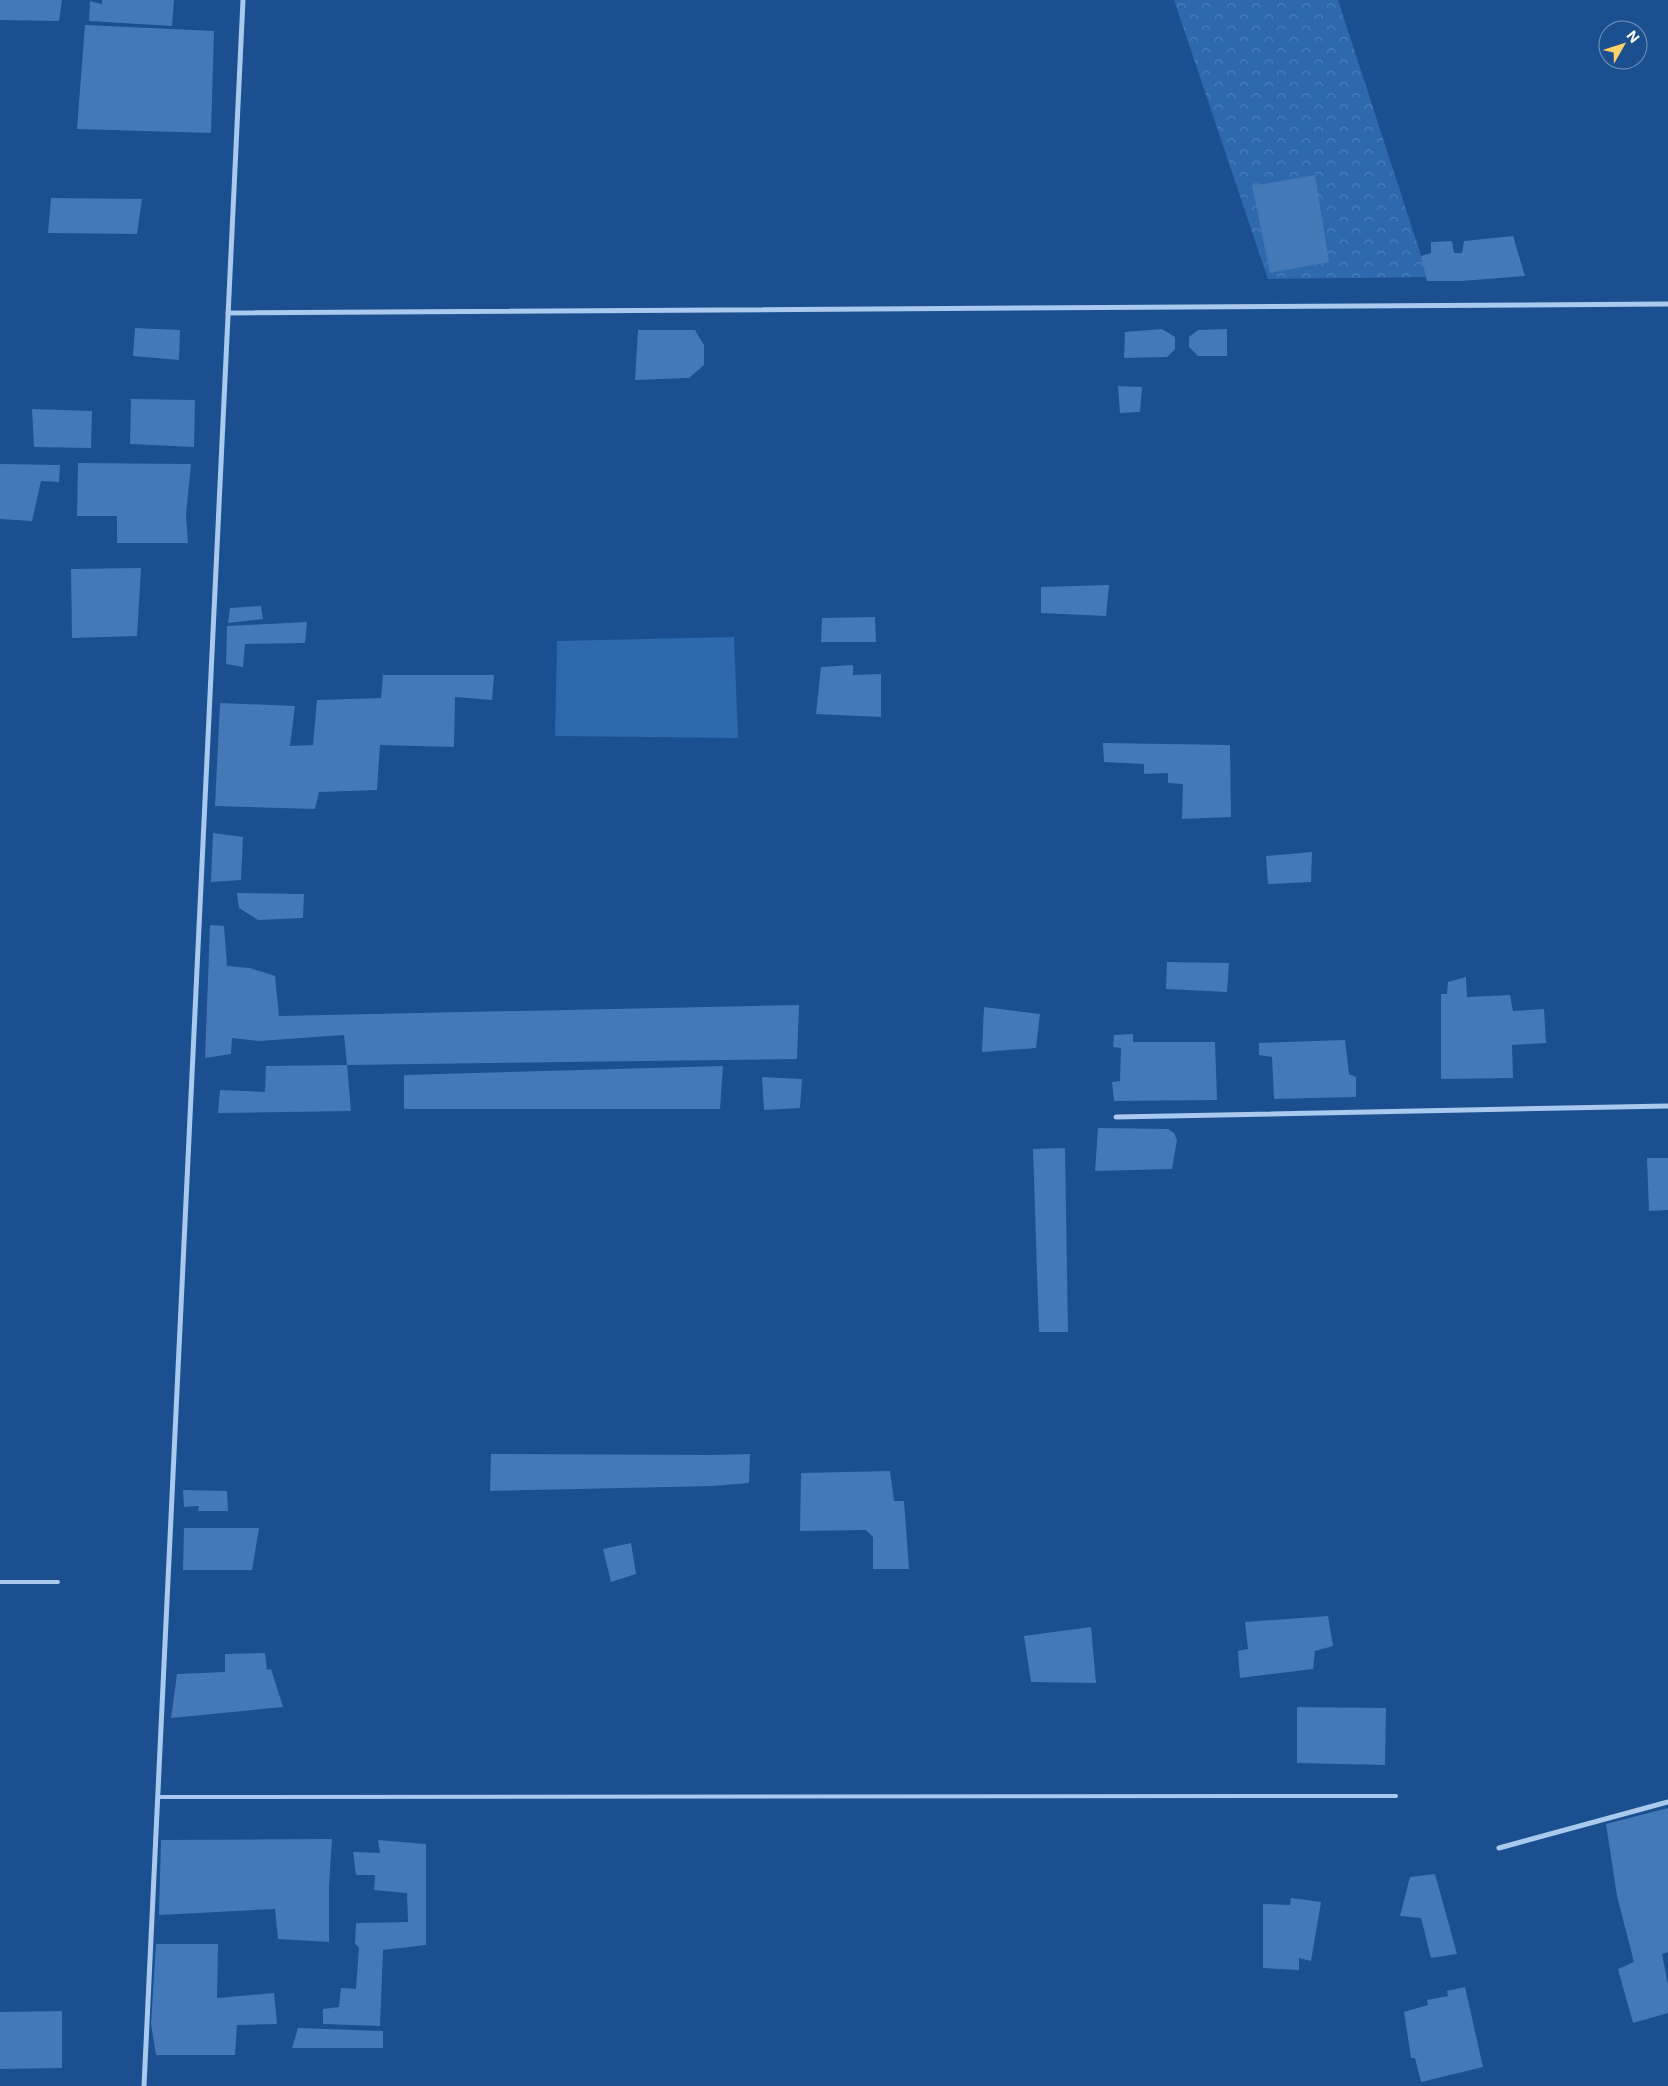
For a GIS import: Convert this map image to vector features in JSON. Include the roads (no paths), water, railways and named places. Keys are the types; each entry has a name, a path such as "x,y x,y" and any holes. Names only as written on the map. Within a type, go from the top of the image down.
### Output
{"street":[{"path":"144,2086 243,0"},
{"path":"228,313 1668,304"},
{"path":"1116,1117 1668,1106"},
{"path":"1499,1848 1668,1802"}],"lane":[{"path":"0,1582 58,1582"},
{"path":"158,1797 1396,1796"}]}
